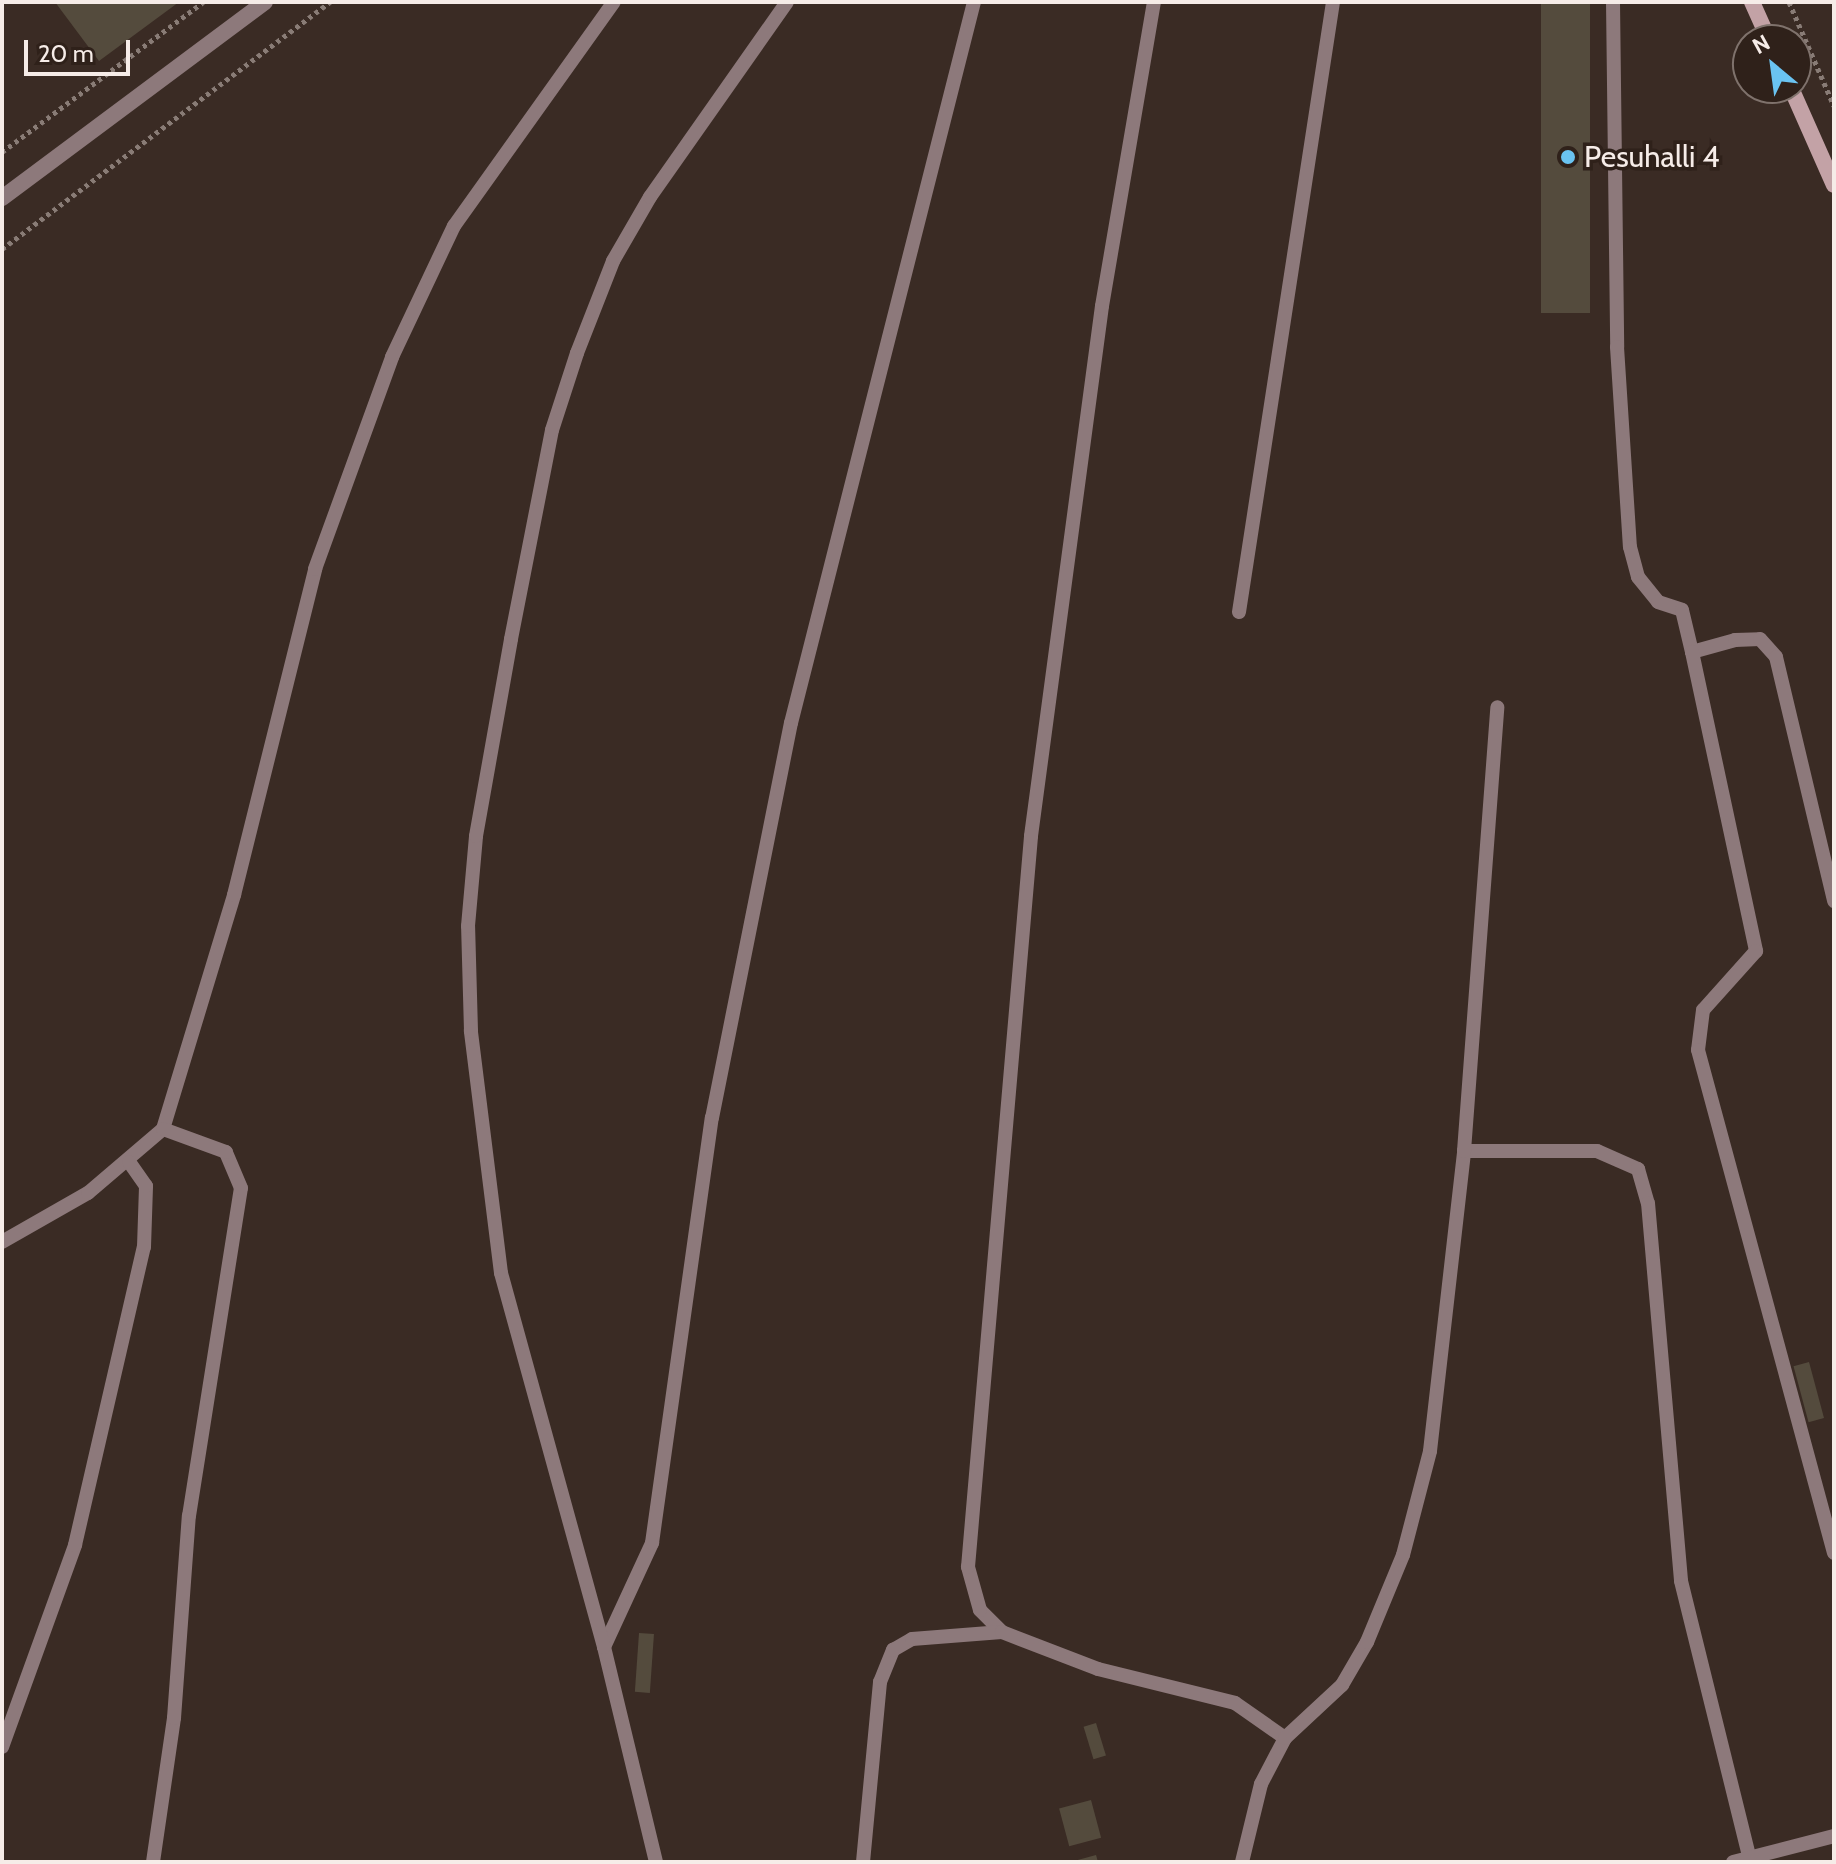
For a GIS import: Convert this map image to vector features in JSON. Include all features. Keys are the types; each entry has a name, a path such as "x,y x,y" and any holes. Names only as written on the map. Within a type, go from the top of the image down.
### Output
{"main road":[{"path":"1752,2 1762,24"},
{"path":"1798,104 1834,185"}],"street":[{"path":"2,198 265,2"}],"lane":[{"path":"2,1242 63,1208 129,1162 163,1129 234,895 315,569 392,357 454,226 614,2"},
{"path":"656,1862 604,1647 501,1273 471,1031 468,926 476,836 552,430 577,353 613,261 650,197 787,2"},
{"path":"604,1647 652,1543 712,1118 791,723 974,2"},
{"path":"1154,2 1102,306 1031,836 968,1567 980,1610 1002,1632 1098,1669 1235,1703 1285,1738"},
{"path":"1239,612 1333,2"},
{"path":"1613,2 1617,347 1630,547 1638,577 1658,602 1682,610 1756,951 1703,1010 1698,1050 1834,1553"},
{"path":"1692,652 1735,640 1760,639 1776,657 1834,901"},
{"path":"1242,1862 1261,1784 1285,1738 1342,1685 1367,1642 1403,1555 1430,1451 1464,1151 1497,707"},
{"path":"153,1862 174,1718 189,1516 241,1188 226,1152 163,1129"},
{"path":"1464,1151 1597,1151 1638,1169 1648,1203 1681,1581 1749,1856"},
{"path":"2,1747 75,1545 144,1247 146,1186 129,1162"},
{"path":"863,1862 880,1682 893,1650 912,1639 1002,1632"},
{"path":"1733,1862 1834,1836"}],"path":[{"path":"2,152 203,2"},
{"path":"2,249 330,2"},
{"path":"1789,2 1834,106"}],"building":[{"path":"55,2 179,2 99,61"},
{"name":"Pesuhalli 4","path":"1541,2 1590,2 1590,313 1541,313"},
{"path":"1809,1362 1824,1418 1809,1422 1794,1366"},
{"path":"639,1633 654,1634 650,1693 635,1692"},
{"path":"1096,1723 1106,1756 1094,1759 1084,1727"},
{"path":"1091,1800 1101,1838 1069,1846 1059,1809"},
{"path":"1096,1855 1098,1862 1074,1862 1074,1861"}],"place":[{"name":"Pesuhalli 4","path":"1568,157"}]}
